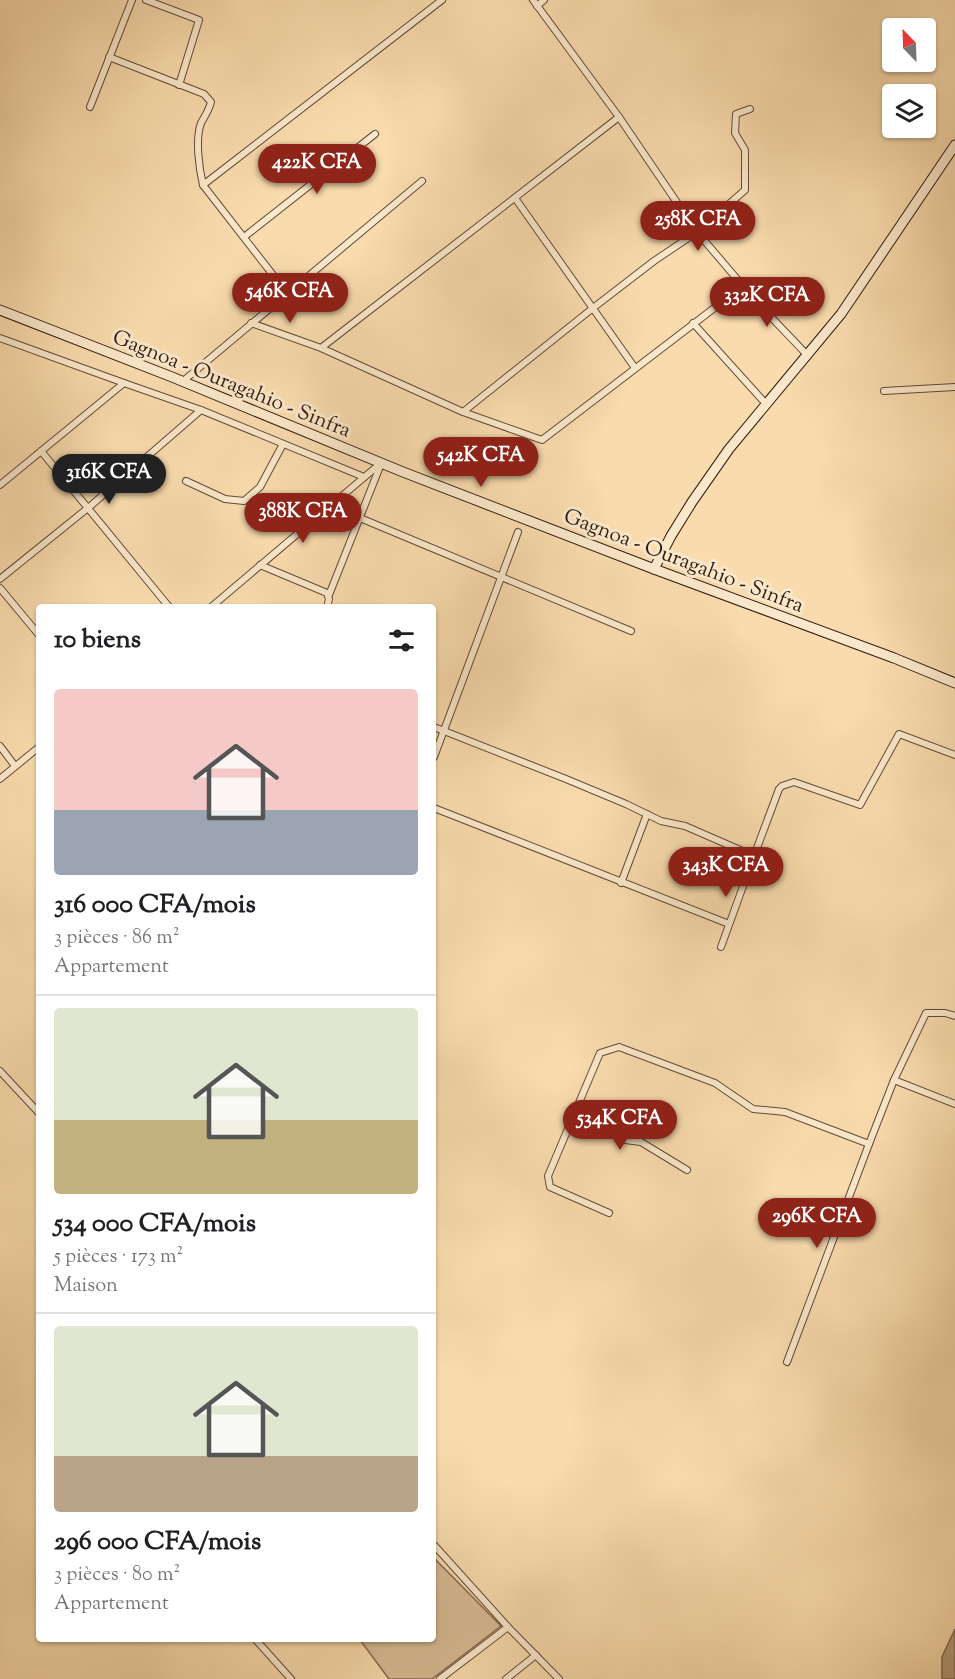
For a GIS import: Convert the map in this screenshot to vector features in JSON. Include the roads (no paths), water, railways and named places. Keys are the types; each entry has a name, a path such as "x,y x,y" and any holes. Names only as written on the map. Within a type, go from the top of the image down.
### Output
{"main road":[{"path":"654,569 692,502 729,449 848,305 955,145"},
{"name":"Gagnoa - Ouragahio - Sinfra","path":"0,310 182,381 381,463 955,683"}],"street":[{"path":"90,107 132,0"},
{"path":"146,0 199,20 179,85"},
{"path":"203,185 442,0"},
{"path":"544,0 535,3 619,117 697,232 764,311 772,316 808,356"},
{"path":"109,57 204,94 211,102 199,133 200,170 203,185 287,293"},
{"path":"463,412 654,261 697,232 745,190 745,150 735,133 736,114 750,109"},
{"path":"321,348 619,117"},
{"path":"244,237 375,134"},
{"path":"182,381 422,181"},
{"path":"515,198 635,368"},
{"path":"251,323 321,348 463,412 542,440 743,286"},
{"path":"693,323 767,405"},
{"path":"0,338 201,410 364,477"},
{"path":"0,485 124,383"},
{"path":"884,391 955,387"},
{"path":"0,579 201,410"},
{"path":"186,482 225,499 244,501 260,487 283,444"},
{"path":"41,451 167,604"},
{"path":"215,604 381,463"},
{"path":"328,604 329,595 381,463"},
{"path":"360,518 630,631"},
{"path":"436,752 519,532"},
{"path":"260,565 329,595"},
{"path":"0,588 36,631"},
{"path":"436,728 566,778 661,821 685,826 754,856"},
{"path":"721,947 782,786 794,782 860,805 899,734 955,754"},
{"path":"0,746 15,766"},
{"path":"0,779 36,749"},
{"path":"436,809 729,924"},
{"path":"621,883 647,814"},
{"path":"788,1362 894,1080 927,1013 945,1013 955,1016"},
{"path":"609,1213 550,1187 548,1176 600,1053 619,1047 715,1083 753,1109 785,1112 869,1144"},
{"path":"0,1071 36,1110"},
{"path":"894,1080 955,1104"},
{"path":"578,1105 588,1123 625,1140 641,1142 687,1170"},
{"path":"436,1547 508,1627 559,1679"},
{"path":"440,1679 508,1627"},
{"path":"258,1642 291,1679"},
{"path":"506,1679 536,1655"}]}
